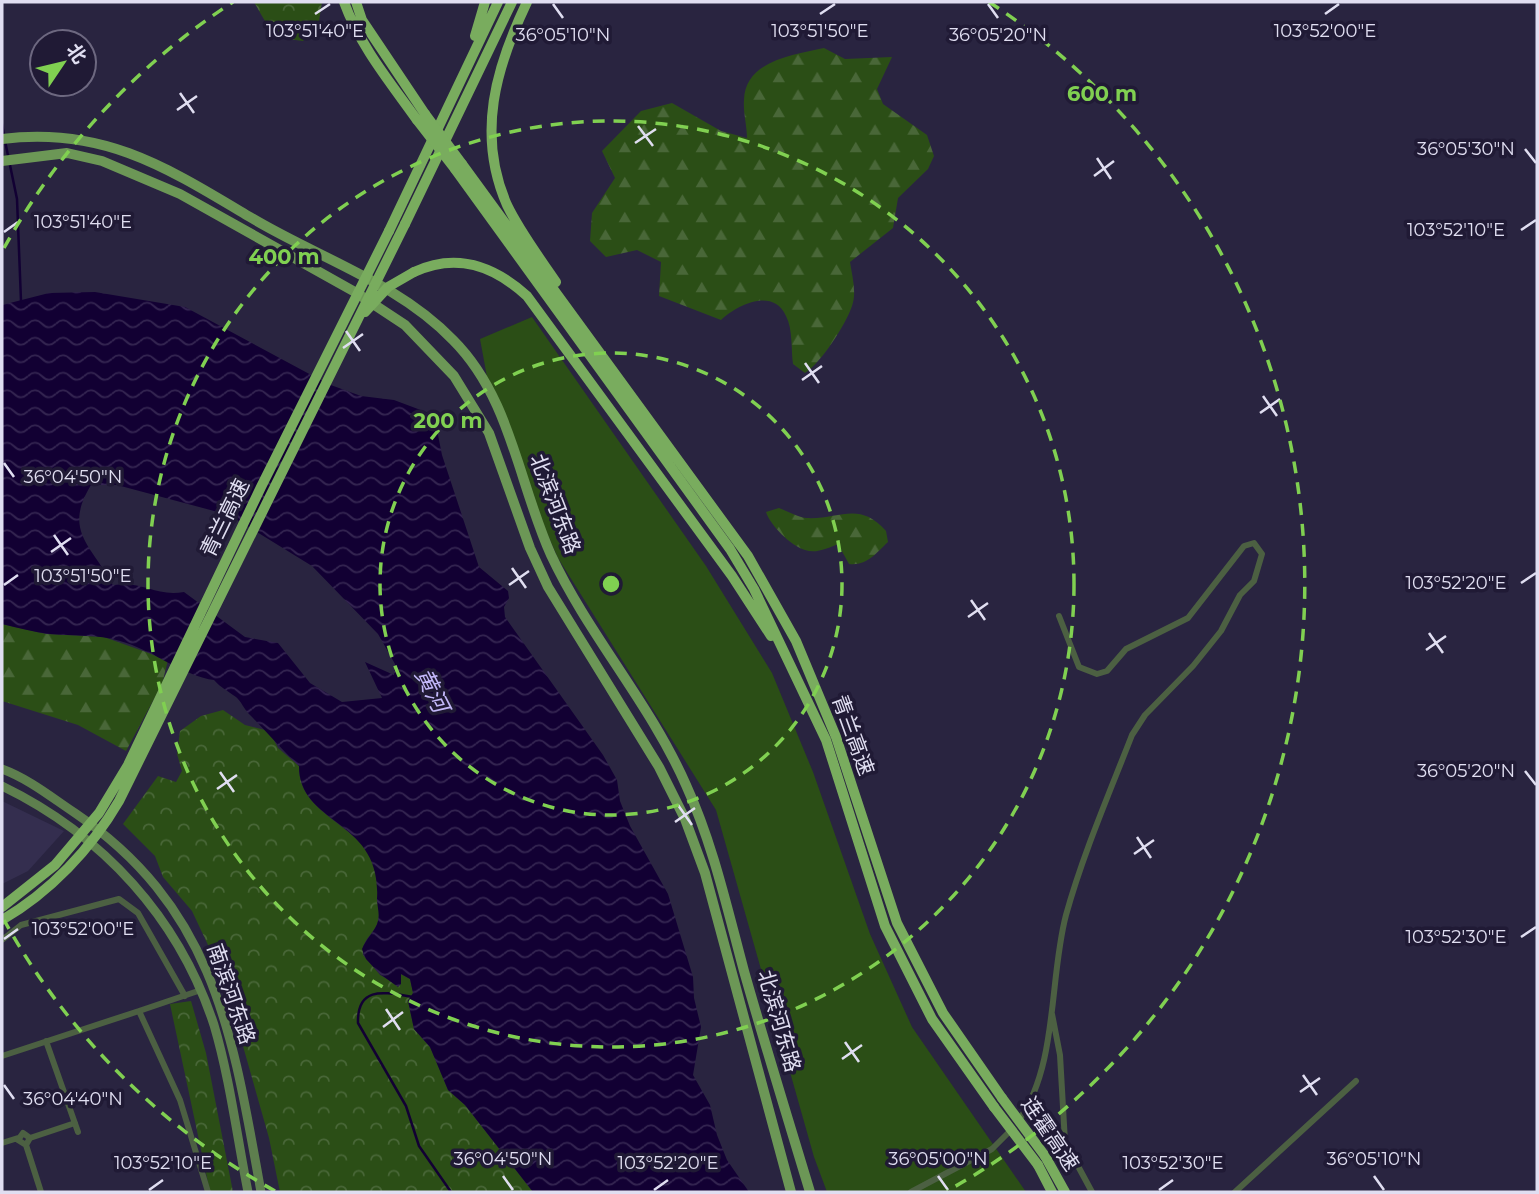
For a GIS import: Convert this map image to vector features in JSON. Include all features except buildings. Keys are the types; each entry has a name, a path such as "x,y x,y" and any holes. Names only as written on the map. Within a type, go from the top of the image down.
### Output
{"highway":[{"path":"344,2 352,23 373,59 421,117 636,401"},
{"path":"356,2 362,20 421,117"},
{"path":"444,117 485,2"},
{"path":"444,117 498,2"},
{"path":"350,331 512,2"},
{"path":"527,2 503,54 496,81 492,139 497,174 519,226 636,401"},
{"name":"青兰高速","path":"2,907 55,865 99,813 128,765 261,487 444,117"},
{"path":"458,167 730,550 754,589 797,677"},
{"path":"350,331 388,287 414,272 439,263 459,262 488,268 507,278 527,296 732,576 797,677"},
{"name":"青兰高速","path":"2,920 70,867 104,828 120,801 350,331"},
{"name":"青兰高速","path":"636,401 748,556 796,641 836,737 897,923 943,1013 998,1103"},
{"name":"青兰高速","path":"797,677 826,740 885,926 932,1018 998,1103"},
{"name":"连霍高速","path":"998,1103 1065,1192"},
{"name":"连霍高速","path":"1041,1160 1052,1192"}],"main road":[{"name":"北滨河东路","path":"7,138 88,140 145,158 285,238 352,269 420,310 472,362 497,402 533,509 567,586 658,730 695,805 810,1192"},
{"name":"北滨河东路","path":"2,161 67,153 102,161 180,194 355,292 405,325 443,362 464,390 496,448 530,548 548,587 659,767 692,836 791,1192"},
{"name":"南滨河东路","path":"2,769 45,791 95,827 147,874 191,934 206,965 228,1027 261,1192"},
{"name":"南滨河东路","path":"2,786 38,803 111,860 172,934 201,990 215,1028 247,1192"}],"street":[{"path":"911,1192 992,1149 1007,1137 1035,1094 1066,917 1132,735 1145,715 1194,666 1221,631 1240,595 1254,581 1262,554 1254,543 1244,546 1188,618 1125,649 1107,671 1097,674 1079,667 1059,616"},
{"path":"2,940 21,925 119,899 138,913 185,996"},
{"path":"2,1056 201,990"},
{"path":"139,1011 180,1100 208,1192"},
{"path":"1051,1012 1058,1031 1065,1142 1092,1192"},
{"path":"46,1041 78,1132"},
{"path":"1235,1192 1356,1081"},
{"path":"41,1192 26,1145 30,1138 75,1123"},
{"path":"2,1143 18,1138 23,1133 30,1138"},
{"path":"18,1138 21,1144 26,1145"}],"shaded area":[{"path":"2,801 64,831 28,871 2,884"}],"green space":[{"path":"254,2 322,2 319,21 303,41 284,37 272,30"},
{"path":"824,48 845,59 892,57 877,89 883,104 927,135 934,156 928,169 898,198 893,228 850,262 854,295 849,314 825,352 805,373 793,364 788,321 780,307 773,302 745,304 721,320 659,296 661,262 637,250 606,257 590,241 592,213 615,178 602,151 641,111 672,103 721,131 747,138 744,100 746,87 753,76 773,62"},
{"path":"532,317 706,566 772,673 813,772 870,934 912,1027 1026,1192 827,1192 814,1157 716,810 558,558 514,459 490,393 480,339"},
{"path":"779,508 806,518 848,514 867,516 886,531 888,542 866,561 849,564 838,544 809,551 788,540 776,529 766,512"},
{"path":"2,624 46,634 104,637 168,660 162,684 126,751 78,725 2,701"},
{"path":"223,710 245,725 269,731 278,748 299,766 301,782 317,807 365,848 373,861 379,909 378,921 364,945 363,955 380,975 396,984 401,974 410,979 413,993 408,1001 414,1029 430,1047 448,1090 465,1105 533,1192 280,1192 269,1138 224,979 192,911 163,877 155,856 123,824 158,776 176,782 182,771 177,754 180,731 201,716"},
{"path":"191,1001 206,1053 233,1192 210,1192 170,1004"}],"water":[{"name":"黄河","path":"95,292 185,307 328,384 361,396 394,400 434,415 442,455 479,567 508,591 509,598 504,607 505,617 603,755 617,780 620,801 630,826 668,894 693,977 694,998 701,1027 693,1075 710,1105 717,1135 727,1160 749,1192 533,1192 465,1105 448,1090 430,1047 414,1029 408,1001 413,993 410,979 401,974 401,984 398,987 366,959 362,949 379,916 375,872 367,852 355,837 312,801 303,786 299,766 238,699 214,680 192,674 120,641 94,636 44,633 2,624 2,305 49,293","holes":["91,485 117,485 229,515 312,566 378,634 395,664 394,675 365,662 382,698 342,702 310,683 278,643 245,637 184,592 113,585 83,537 80,514"]}],"waterway":[{"path":"2,124 4,135"},
{"path":"5,141 17,199 21,301"},
{"path":"413,997 384,993 368,997 359,1011 358,1023 406,1106 419,1146 451,1192"}]}
